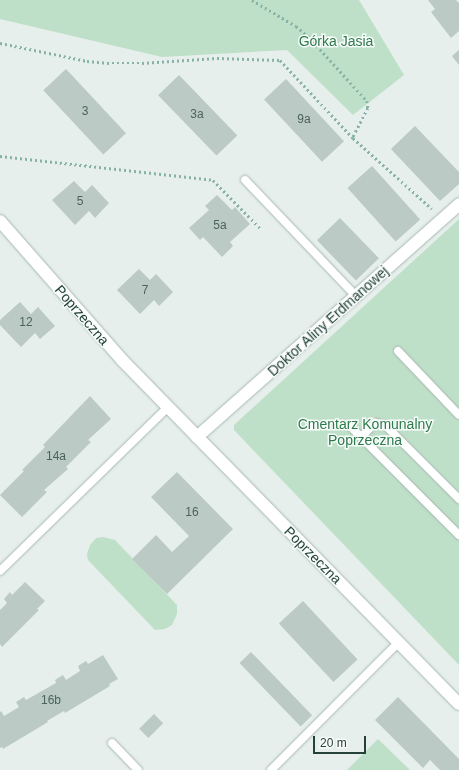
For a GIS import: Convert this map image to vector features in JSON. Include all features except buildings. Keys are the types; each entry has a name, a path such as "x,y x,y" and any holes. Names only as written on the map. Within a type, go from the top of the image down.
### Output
{"street":[{"name":"Doktor Aliny Erdmanowej","path":"196,437 459,204"},
{"name":"Poprzeczna","path":"0,221 122,361 459,704"}],"lane":[{"path":"245,180 356,296"},
{"path":"398,351 459,414"},
{"path":"0,571 168,407"},
{"path":"361,437 375,423 385,425 459,499"},
{"path":"349,425 459,535"},
{"path":"271,770 399,642"},
{"path":"112,744 138,770"}],"path":[{"path":"252,0 296,26 310,38 367,101 368,108 353,138"},
{"path":"0,43 87,61 112,63 142,63 217,58 280,60 353,138 443,219"},
{"path":"0,156 213,180 260,228"}],"green space":[{"name":"Górka Jasia","path":"0,0 359,0 404,75 353,115 287,50 162,57 0,19"},
{"name":"Cmentarz Komunalny Poprzeczna","path":"459,219 459,665 234,430 234,425"},
{"path":"103,537 115,540 177,605 177,614 172,625 165,629 155,630 88,560 87,554 90,545 96,538"},
{"path":"378,739 410,770 347,770"}]}
